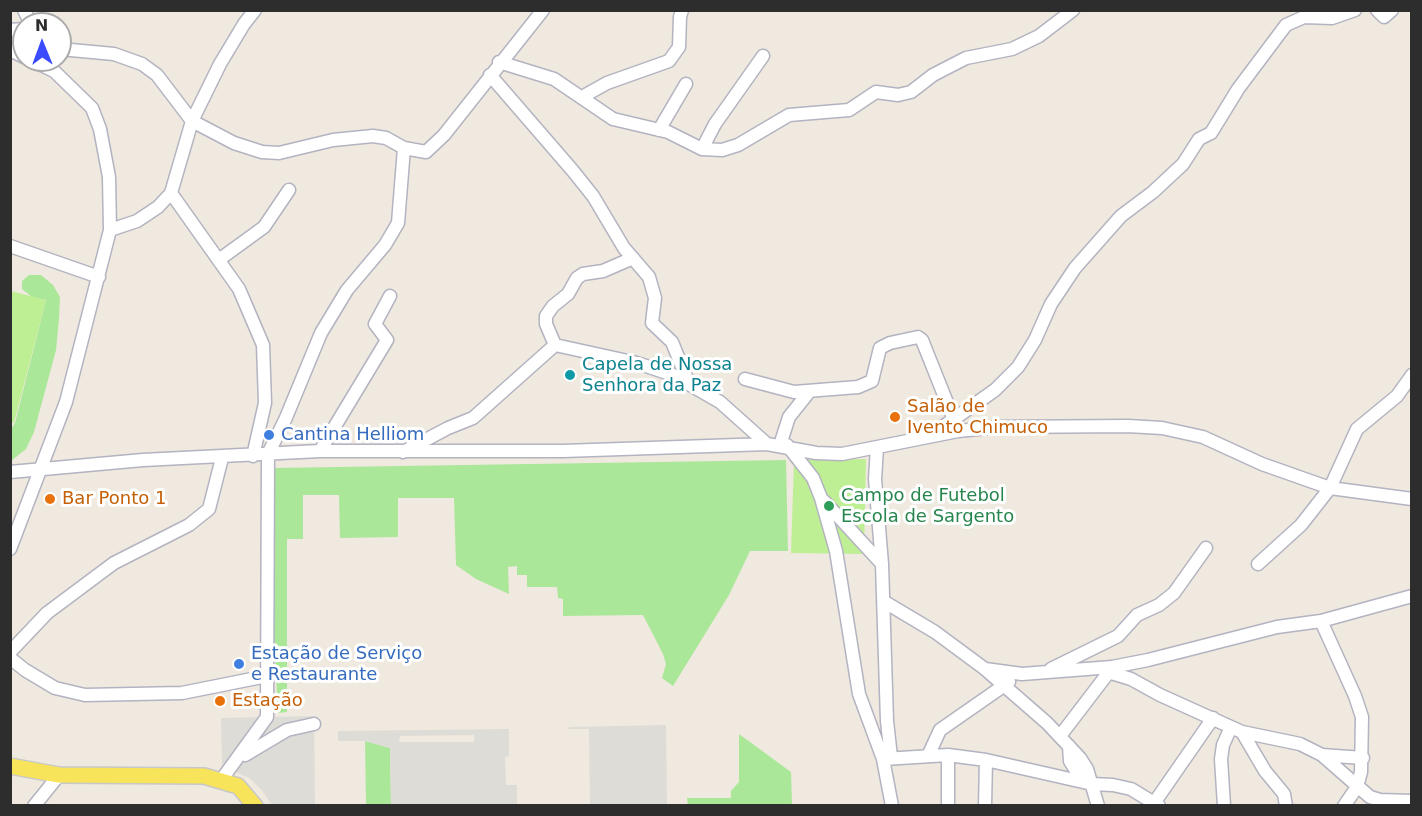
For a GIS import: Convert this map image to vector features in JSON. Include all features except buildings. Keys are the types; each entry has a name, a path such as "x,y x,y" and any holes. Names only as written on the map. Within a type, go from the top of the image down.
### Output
{"main road":[{"path":"10,766 59,775 204,776 222,779 238,786 255,806"}],"street":[{"path":"110,230 137,221 158,207 171,193 192,121 220,64 255,10"},
{"path":"72,50 114,54 150,68 192,121 234,142 262,152 279,153 333,140 373,136 386,138 418,153 426,152 433,147 543,10"},
{"path":"582,98 607,83 669,61 679,47 682,10"},
{"path":"500,62 554,80 613,119 638,127 659,130 702,149 722,150 738,146 789,115 849,110 882,91 905,94 961,60 1012,49 1039,36 1073,10"},
{"path":"928,436 995,390 1018,367 1035,339 1051,304 1082,260 1120,216 1153,192 1183,164 1199,139 1211,133 1238,89 1286,25 1293,10"},
{"path":"1286,25 1304,17 1332,18 1355,10"},
{"path":"1377,10 1384,17 1392,10"},
{"path":"702,149 715,124 763,56"},
{"path":"10,549 66,402 110,230 110,177 96,119 92,108 58,72"},
{"path":"490,75 573,171 633,258 641,264 650,277 655,293 652,323 672,342 689,384"},
{"path":"659,130 686,84"},
{"path":"222,779 267,717 268,454 281,429 321,333 347,290 385,245 398,223 404,148"},
{"path":"220,259 264,227 289,190"},
{"path":"171,193 220,259 239,289 263,345 265,403 253,456"},
{"path":"10,246 99,277"},
{"path":"555,345 546,324 546,316 552,306 567,294 577,278 582,274 603,272 633,258"},
{"path":"320,451 387,340 375,324 390,296"},
{"path":"745,379 794,392 868,384 875,375 880,348 890,343 918,338 922,340 954,420"},
{"path":"555,345 637,363 673,375 720,402 767,444"},
{"path":"401,453 448,428 473,418 555,345"},
{"path":"1258,564 1301,525 1330,488 1357,429 1397,396 1412,375"},
{"path":"783,445 789,417 809,392"},
{"path":"10,472 143,460 222,458 320,451 401,453 563,451 767,444 783,445 816,453 842,454 928,436 999,427 1162,428 1203,437 1262,464 1330,488 1412,499"},
{"path":"783,445 813,478 821,498 836,551 859,694 887,758"},
{"path":"877,448 875,479 882,564 887,758 892,806"},
{"path":"10,652 47,613 114,563 189,525 208,509 222,458"},
{"path":"821,498 882,564"},
{"path":"1041,673 1118,636 1137,615 1158,605 1178,589 1206,548"},
{"path":"985,669 1023,674 1110,670 1277,627 1321,621 1412,596"},
{"path":"883,601 935,632 985,669 1060,736 1087,769 1087,782 1098,806"},
{"path":"1321,621 1355,696 1362,717 1363,758 1357,787 1344,806"},
{"path":"10,658 55,688 85,695 182,693 267,676"},
{"path":"1110,670 1236,729 1288,740 1322,755 1357,787 1380,800 1412,801"},
{"path":"1060,736 1110,670"},
{"path":"928,756 940,730 1023,674"},
{"path":"887,758 948,755 986,760 1087,782 1113,784 1131,789 1155,804 1213,718"},
{"path":"233,763 287,730 314,724"},
{"path":"1224,806 1221,759 1223,745 1236,729"},
{"path":"1236,729 1284,794 1286,806"},
{"path":"948,755 948,806"},
{"path":"1322,755 1363,758"},
{"path":"985,806 986,760"},
{"path":"34,806 59,775"}],"green space":[{"path":"29,275 41,275 53,285 60,297 56,350 34,432 26,449 11,461 11,429 15,423 46,300 32,297 22,289 22,281"},
{"path":"11,291 46,300 14,423 10,422"},
{"name":"Campo de Futebol Escola de Sargento","path":"866,459 864,554 791,553 794,460"},
{"path":"786,460 788,551 750,551 729,595 673,686 662,678 666,664 663,654 643,615 563,616 563,599 558,598 557,587 527,587 527,575 517,575 517,566 508,567 509,594 476,579 456,565 454,498 398,498 398,537 340,538 339,495 303,495 303,539 287,539 287,712 278,713 274,638 273,468"},
{"path":"739,734 791,772 792,805 688,805 687,798 731,798 731,791 739,782"},
{"path":"365,741 390,748 391,805 366,805"}],"shaded area":[{"path":"314,716 315,805 272,805 261,789 249,778 222,766 221,718"},
{"path":"666,725 667,805 569,805 590,804 589,729 568,729 569,727"},
{"path":"509,729 509,756 505,757 506,785 517,785 517,805 391,805 390,748 365,741 338,741 338,731","holes":["474,735 474,742 399,742 400,736"]}],"place":[{"name":"Capela de Nossa Senhora da Paz","path":"570,375"},
{"name":"Salão de Ivento Chimuco","path":"895,417"},
{"name":"Cantina Helliom","path":"269,435"},
{"name":"Bar Ponto 1","path":"50,499"},
{"name":"Campo de Futebol Escola de Sargento","path":"829,506"},
{"name":"Estação de Serviço e Restaurante","path":"239,664"},
{"name":"Estação","path":"220,701"}]}
